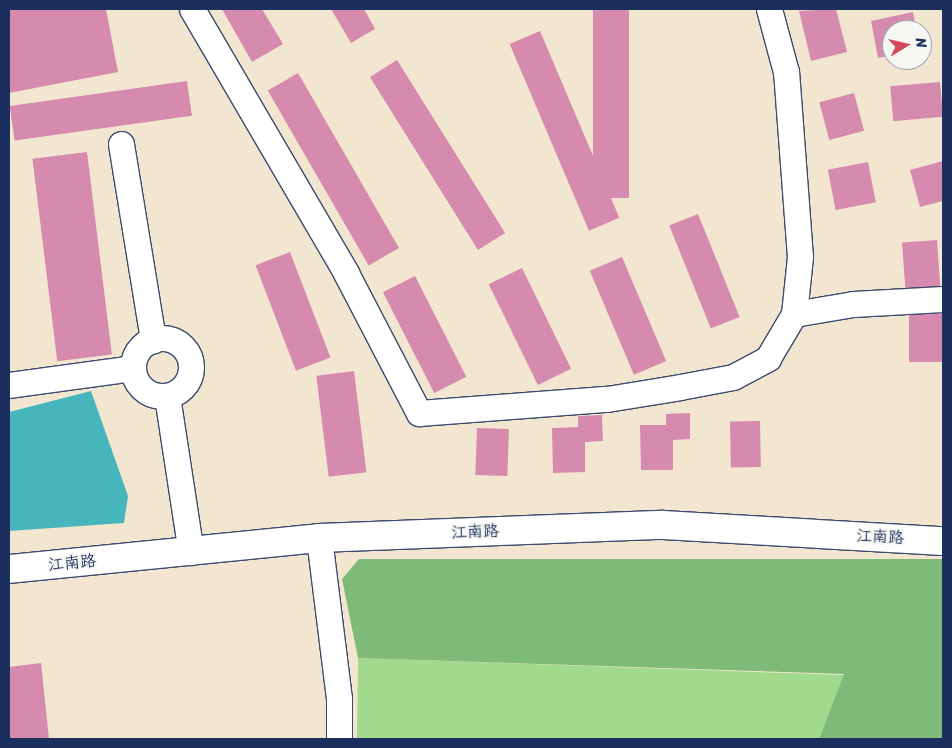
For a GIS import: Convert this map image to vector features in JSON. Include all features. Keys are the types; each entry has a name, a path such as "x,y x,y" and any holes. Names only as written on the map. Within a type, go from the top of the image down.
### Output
{"main road":[{"name":"江南路","path":"9,569 320,538 663,525 943,541"}],"street":[{"path":"192,9 346,273 419,413 607,398 733,377 768,358 794,314 800,257 789,96 769,9"},
{"path":"121,144 153,340"},
{"path":"794,314 853,304 943,300"},
{"path":"153,340 174,340 189,356 190,377 185,386 167,396 148,393 133,368 138,351 153,340"},
{"path":"9,385 133,368"},
{"path":"167,396 191,552"},
{"path":"320,538 340,698 340,739"}],"green space":[{"path":"359,559 943,559 943,739 819,739 844,674 358,658 342,579"},
{"path":"358,658 844,675 819,739 357,739"}],"water":[{"path":"91,391 128,496 124,523 9,531 9,412"}],"building":[{"path":"9,9 106,9 118,72 9,93"},
{"path":"222,9 262,9 283,44 252,62"},
{"path":"331,9 364,9 375,29 351,43"},
{"path":"593,9 629,9 629,198 593,198"},
{"path":"836,9 847,52 811,61 799,11"},
{"path":"913,12 914,20 882,20 882,57 878,58 871,21"},
{"path":"540,31 619,218 589,231 510,44"},
{"path":"397,60 505,233 478,250 370,77"},
{"path":"298,73 399,248 369,265 268,90"},
{"path":"187,81 192,116 15,141 10,106"},
{"path":"940,82 943,117 893,121 890,86"},
{"path":"854,93 864,131 829,140 819,102"},
{"path":"87,152 112,354 57,361 32,159"},
{"path":"943,161 943,201 920,207 910,170"},
{"path":"868,162 876,202 836,210 828,170"},
{"path":"698,214 740,317 711,329 669,226"},
{"path":"937,240 940,289 906,291 902,242"},
{"path":"290,252 330,357 296,371 255,265"},
{"path":"622,257 666,361 634,375 590,271"},
{"path":"522,268 571,369 538,385 489,284"},
{"path":"415,276 466,377 434,393 383,292"},
{"path":"909,314 943,314 943,362 909,362"},
{"path":"354,371 366,472 329,477 316,376"},
{"path":"690,413 690,439 673,440 673,470 641,470 640,425 666,425 666,414"},
{"path":"602,415 603,441 585,442 585,472 553,473 552,428 578,427 578,416"},
{"path":"760,421 761,467 731,468 730,422"},
{"path":"477,428 509,429 507,476 475,475"},
{"path":"41,663 49,739 9,739 9,667"}]}
